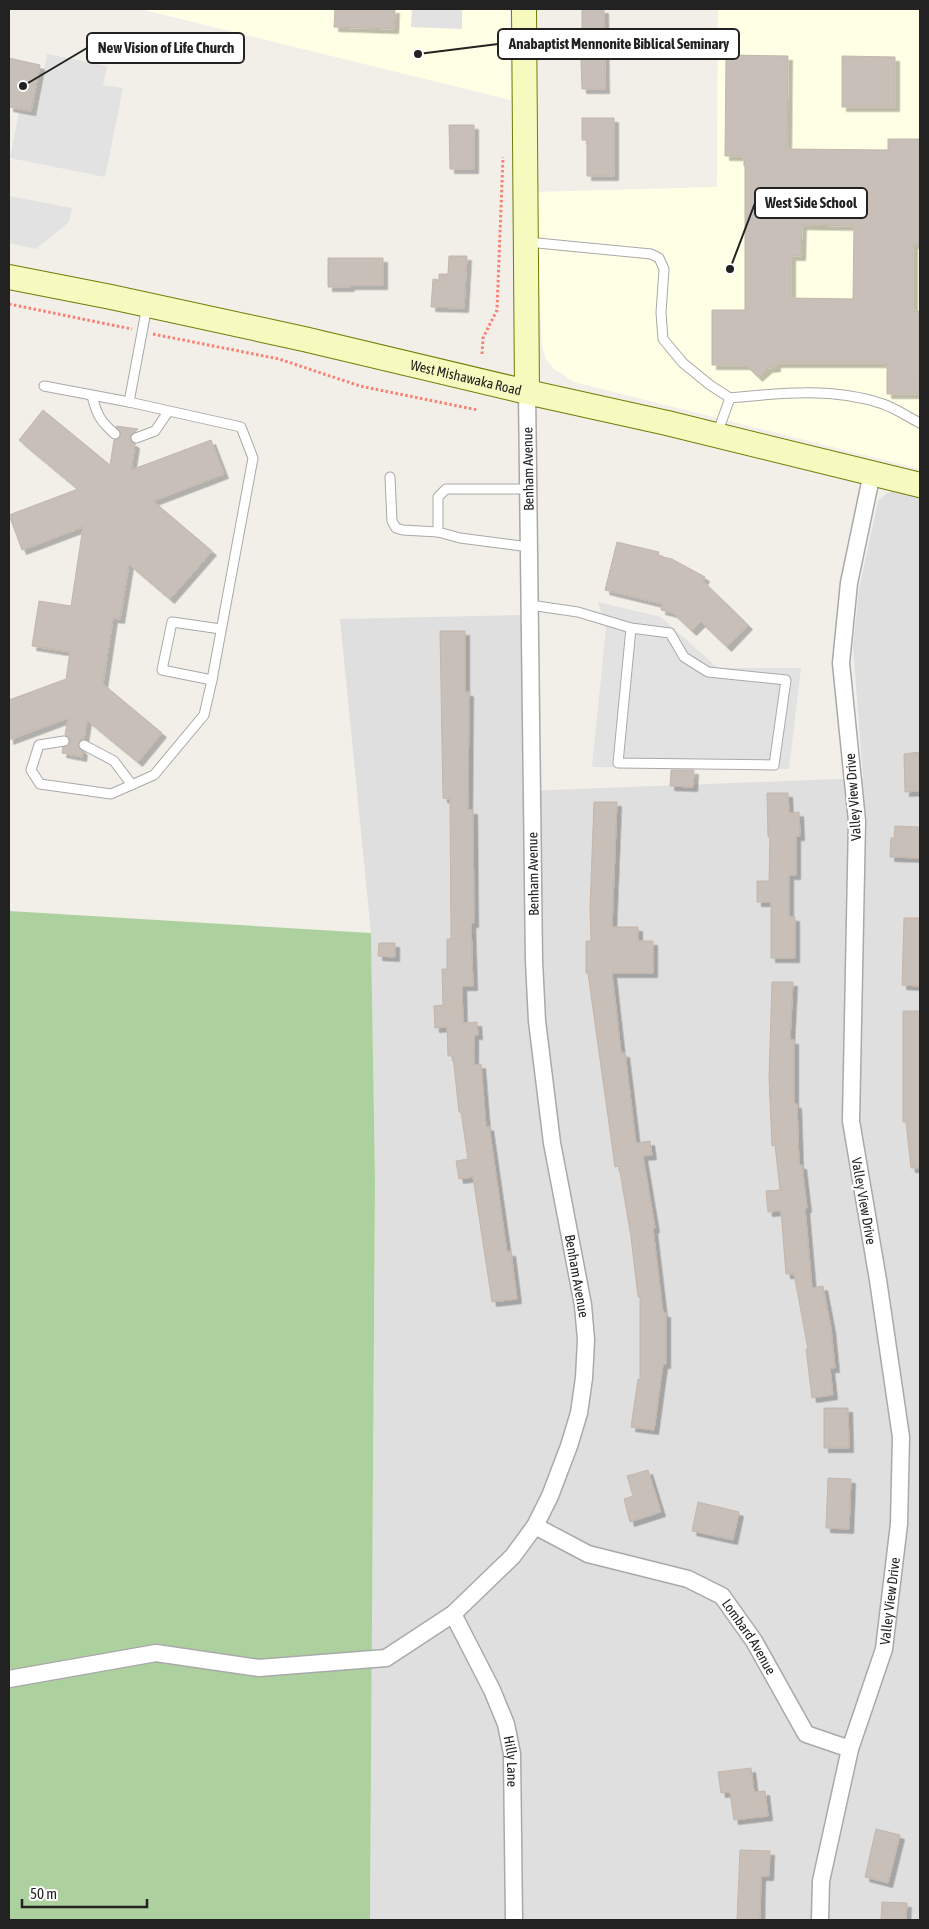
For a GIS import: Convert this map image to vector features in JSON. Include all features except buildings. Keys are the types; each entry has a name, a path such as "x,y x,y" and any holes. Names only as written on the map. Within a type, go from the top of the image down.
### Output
{"main road":[{"name":"Benham Avenue","path":"524,9 527,392"},
{"name":"West Mishawaka Road","path":"9,277 304,339 872,473 919,481"}],"street":[{"name":"Benham Avenue","path":"9,1678 156,1653 259,1668 386,1658 453,1614 480,1590 512,1556 535,1526 550,1496 572,1438 581,1395 586,1340 583,1305 552,1143 537,1021 534,961 527,392"},
{"name":"Valley View Drive","path":"820,1920 821,1881 850,1749 884,1649 899,1524 901,1437 880,1290 851,1121 857,821 841,663 849,582 872,473"},
{"name":"Lombard Avenue","path":"535,1526 588,1554 688,1579 722,1596 754,1641 806,1734 850,1749"},
{"name":"Hilly Lane","path":"453,1614 492,1690 506,1724 510,1747 514,1920"}],"lane":[{"path":"525,242 651,254 659,258 664,269 661,313 663,339 684,363 710,385 730,398 789,392 844,395 883,404 920,423"},
{"path":"129,402 147,306"},
{"path":"44,386 129,402 241,427 253,458 204,716 154,775 111,794 40,784 32,770 39,746 64,741"},
{"path":"92,396 96,412 102,422 115,434"},
{"path":"716,435 730,398"},
{"path":"136,438 154,431 168,412"},
{"path":"390,477 392,521 396,528 438,532 460,538 529,547"},
{"path":"438,532 438,497 446,489 528,489"},
{"path":"530,605 578,612 630,628 670,633 684,657 708,672 786,680 774,765 618,763 630,628"},
{"path":"212,680 162,670 172,622 221,629"},
{"path":"84,744 114,761 132,785"}],"path":[{"path":"482,354 483,338 498,310 503,152"},
{"path":"9,304 279,359 360,386 478,410"}],"shaded area":[{"path":"140,9 510,9 511,100"},
{"path":"412,9 462,9 462,29 411,27"},
{"path":"718,9 920,9 920,469 574,382 554,369 546,359 542,346 535,192 717,187"},
{"path":"47,54 107,66 103,85 123,88 105,177 10,158 19,112 35,115"},
{"path":"9,196 72,208 69,222 36,249 9,243"},
{"path":"897,491 920,497 920,1920 370,1920 375,1181 371,933 340,619 523,615 525,791 863,778 853,646 859,589 878,501 887,493"},
{"path":"598,602 661,617 718,668 801,668 789,769 592,767 606,628"}],"green space":[{"path":"9,911 371,933 375,1181 370,1920 9,1920"}],"place":[{"name":"Anabaptist Mennonite Biblical Seminary","path":"418,54"},
{"name":"New Vision of Life Church","path":"23,86"},
{"name":"West Side School","path":"730,269"}]}
